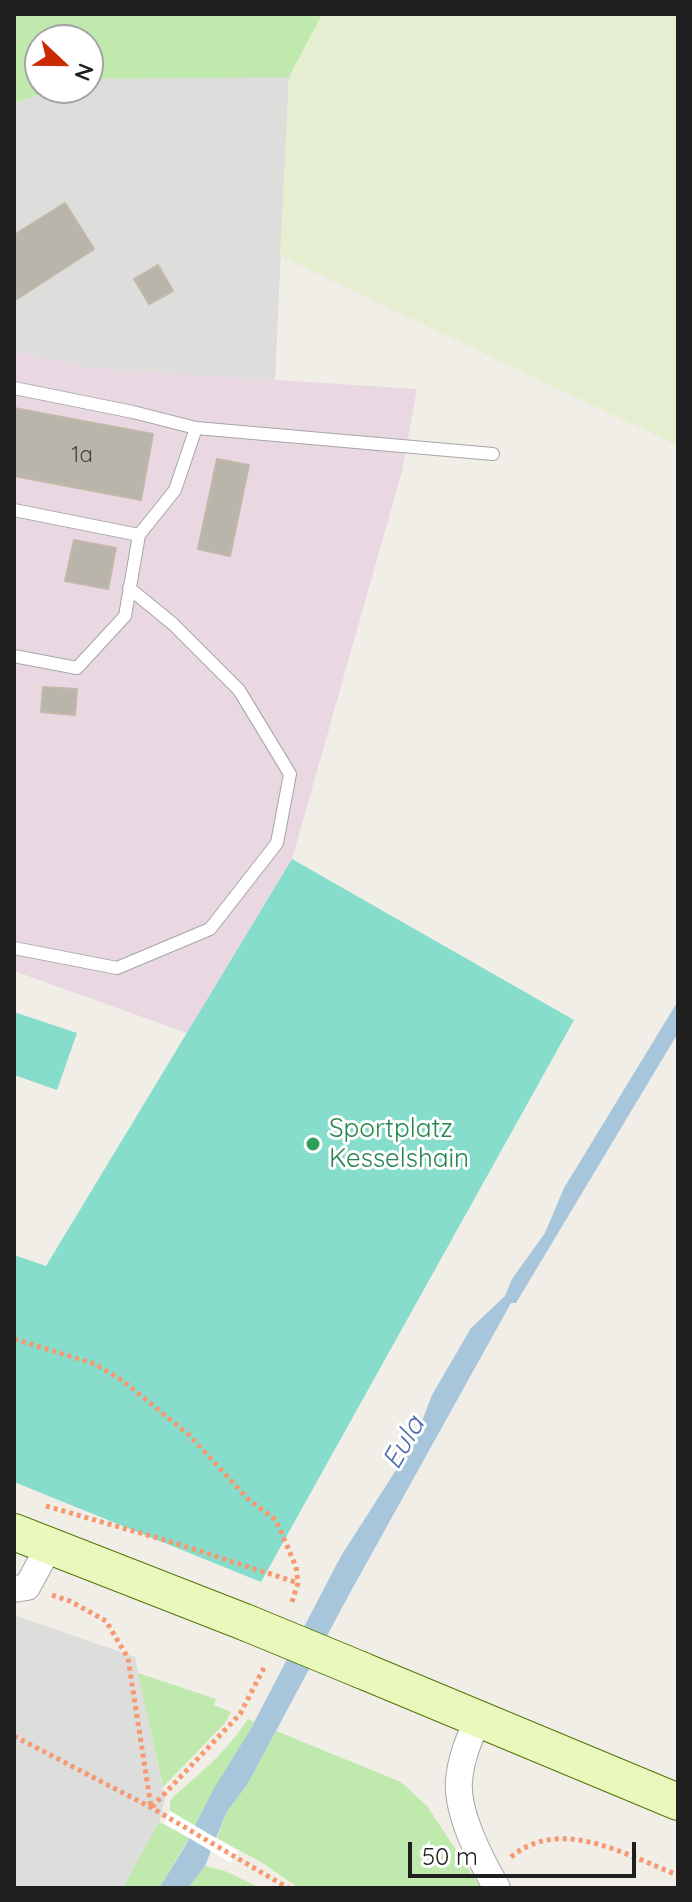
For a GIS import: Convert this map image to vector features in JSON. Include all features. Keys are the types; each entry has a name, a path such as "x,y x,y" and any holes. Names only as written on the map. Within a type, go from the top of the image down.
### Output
{"main road":[{"path":"14,1532 247,1623 678,1802"}],"street":[{"path":"20,1588 50,1545"},
{"path":"478,1719 465,1749 458,1783 465,1822 493,1882"}],"lane":[{"path":"14,388 196,428 493,454"},
{"path":"14,656 77,668 125,616 139,535 175,490 196,428"},
{"path":"14,510 139,535"},
{"path":"14,948 117,968 210,929 277,843 290,774 239,690 173,624 129,588"}],"path":[{"path":"14,1339 95,1364 123,1381 189,1435 248,1499 276,1520 296,1567 298,1583 288,1613"},
{"path":"43,1505 298,1583"},
{"path":"20,1588 70,1601 106,1621 128,1658 152,1808"},
{"path":"152,1808 240,1714 267,1665"},
{"path":"14,1736 167,1816 288,1888"},
{"path":"493,1882 521,1848 553,1836 586,1840 678,1875"}],"shaded area":[{"path":"104,77 289,77 275,380 89,368 14,351 14,103 24,100 24,104 104,104"},
{"path":"14,351 90,368 417,389 402,471 292,859 187,1033 14,971"},
{"name":"Sportplatz Kesselshain","path":"292,859 574,1020 261,1582 14,1482 14,1255 46,1266"},
{"path":"678,1001 678,1033 516,1303 511,1303 247,1785 226,1813 205,1866 188,1888 159,1888 249,1732 341,1556 414,1442 432,1395 471,1328 505,1296 512,1279 545,1233 564,1188"},
{"path":"14,1012 77,1033 57,1090 14,1075"},
{"path":"14,1615 135,1657 165,1799 158,1827 123,1888 14,1888"}],"green space":[{"path":"14,14 322,14 289,77 104,79 104,24 24,24 24,100 14,103"},
{"path":"322,14 678,14 678,446 280,256 289,77"},
{"path":"138,1673 216,1699 214,1705 231,1712 225,1723 163,1787"},
{"path":"248,1719 254,1722 195,1826 170,1811 170,1801 174,1796 223,1750"},
{"path":"276,1731 401,1782 427,1806 481,1888 299,1888 261,1862 217,1838 226,1813 247,1785"},
{"path":"159,1822 189,1838 159,1888 123,1888"},
{"path":"205,1866 225,1871 260,1888 188,1888"}],"pier":[{"path":"170,1811 238,1851 231,1863 164,1823"}],"building":[{"path":"65,203 94,249 14,301 14,235"},
{"path":"158,265 173,291 149,304 134,279"},
{"path":"14,408 153,434 141,500 14,476"},
{"path":"217,459 249,465 230,556 198,549"},
{"path":"74,540 116,548 108,589 65,581"},
{"path":"43,687 77,689 75,715 41,712"}],"place":[{"name":"Sportplatz Kesselshain","path":"313,1144"}],"water label":[{"name":"Eula","path":"404,1443"}]}
